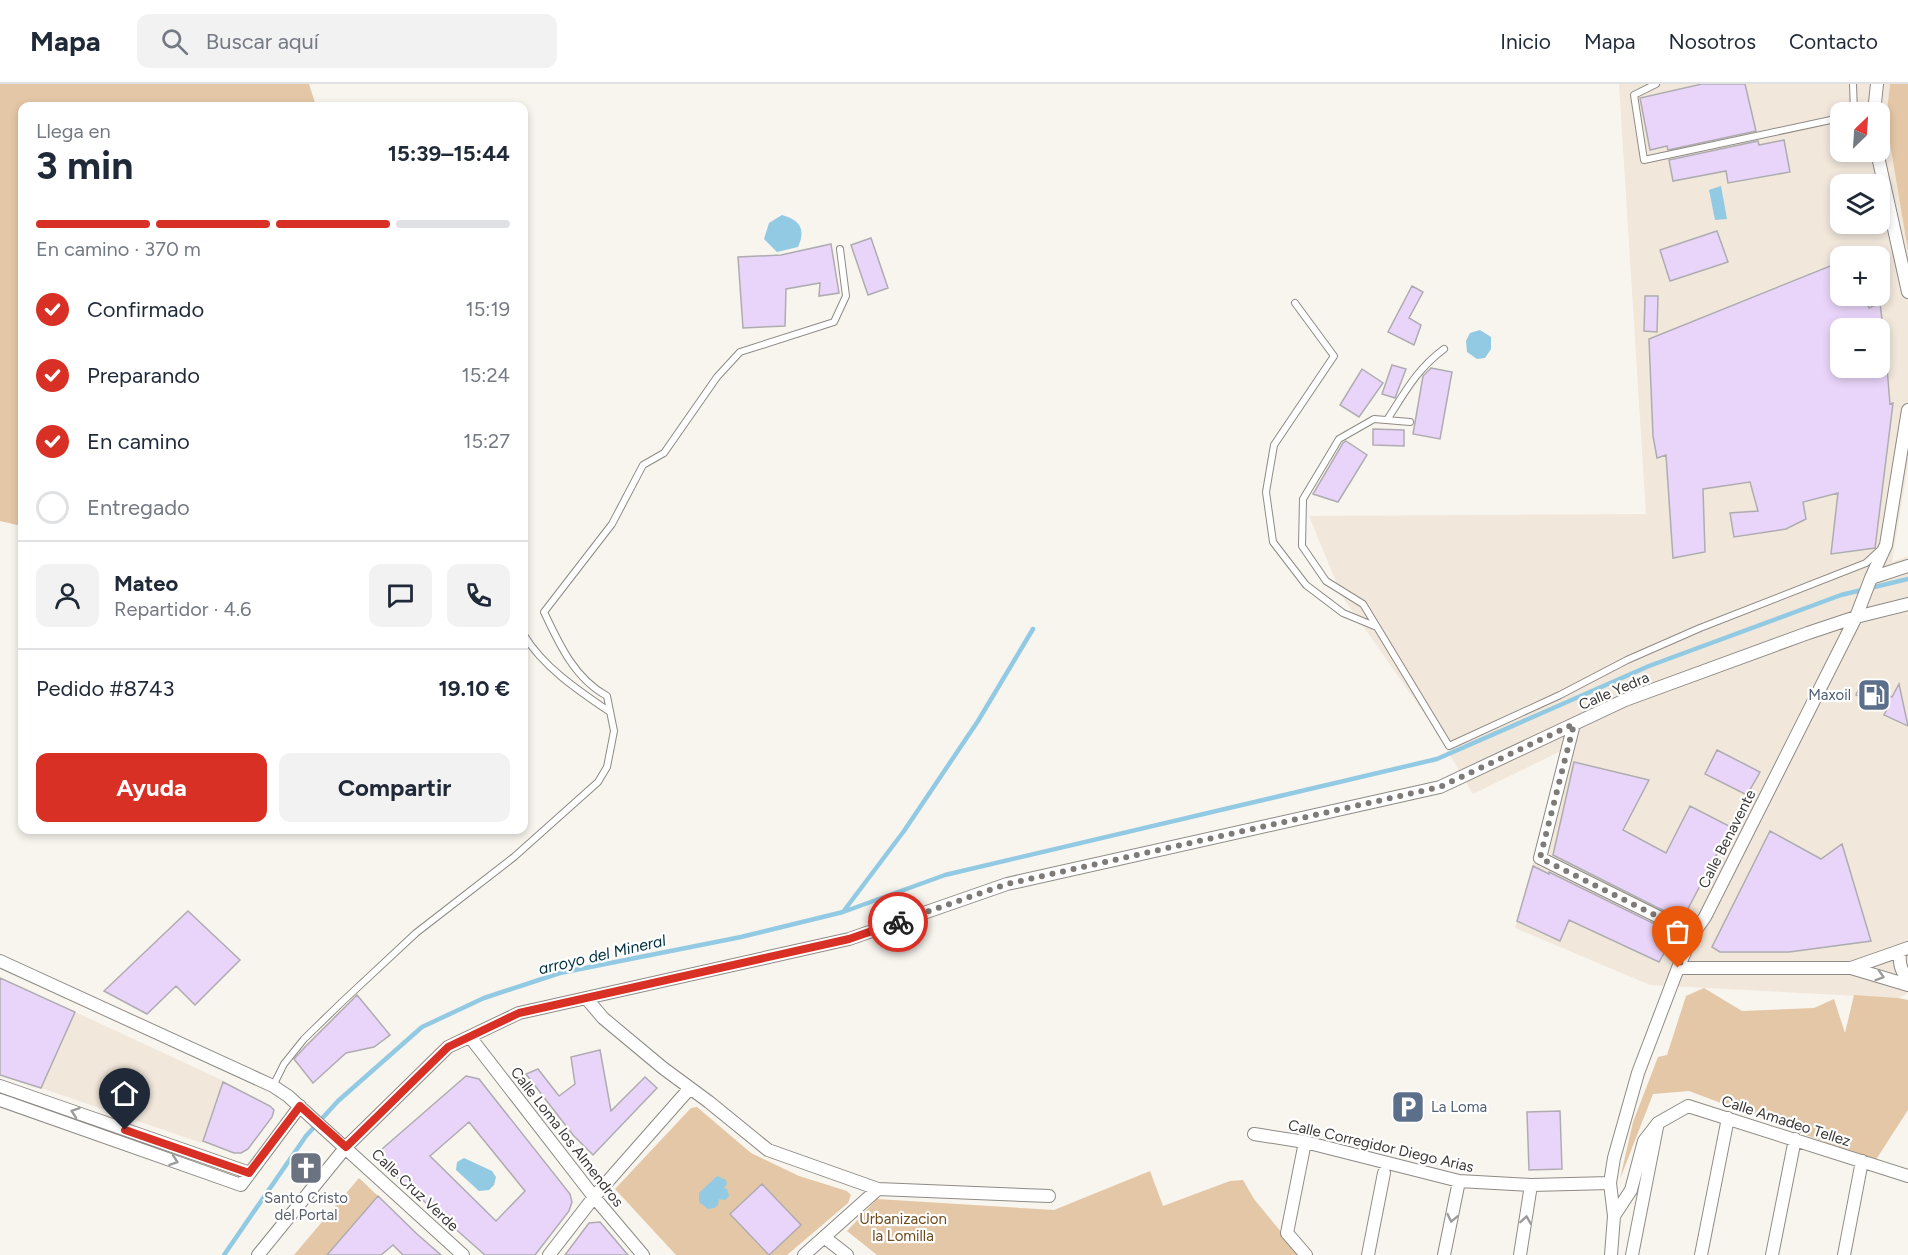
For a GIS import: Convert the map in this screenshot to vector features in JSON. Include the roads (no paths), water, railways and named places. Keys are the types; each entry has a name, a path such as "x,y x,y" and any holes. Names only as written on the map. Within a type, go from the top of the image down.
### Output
{"street":[{"path":"1875,102 1877,84"},
{"path":"1878,162 1908,291"},
{"name":"Calle Benavente","path":"1611,1255 1614,1216 1610,1183 1614,1158 1638,1073 1693,934 1705,917 1856,617 1870,578 1886,546 1908,410"},
{"path":"1870,578 1908,566"},
{"name":"Calle Yedra","path":"258,1255 346,1147 448,1047 519,1013 849,939 1007,884 1440,787 1625,700 1856,617 1908,604"},
{"path":"1574,724 1540,858 1693,934"},
{"path":"1851,968 1905,951"},
{"path":"1905,951 1899,963 1903,974 1908,979"},
{"name":"Calle Cruz Verde","path":"0,960 273,1086 300,1106 463,1255"},
{"path":"1678,968 1851,968 1908,985"},
{"path":"586,998 603,1018 768,1150 878,1189 1049,1196"},
{"name":"Calle Loma los Almendros","path":"470,1037 594,1197 643,1255"},
{"path":"0,1086 249,1173"},
{"path":"549,1255 594,1197 690,1088"},
{"path":"0,1100 241,1185 300,1106"},
{"name":"Calle Amadeo Tellez","path":"1614,1216 1631,1190 1644,1141 1658,1123 1688,1106 1908,1176"},
{"path":"1701,1255 1728,1118"},
{"path":"1632,1255 1658,1123"},
{"name":"Calle Corregidor Diego Arias","path":"1254,1134 1305,1142 1459,1181 1532,1185 1610,1183"},
{"path":"1772,1255 1795,1139"},
{"path":"1305,1142 1287,1233 1306,1255"},
{"path":"1844,1255 1862,1161"},
{"path":"1368,1255 1384,1173"},
{"path":"1444,1255 1459,1181"},
{"path":"1520,1255 1532,1185"},
{"path":"804,1255 878,1189"},
{"path":"824,1237 847,1255"}],"lane":[{"path":"1656,84 1634,95 1644,160 1830,120"},
{"path":"1853,84 1854,102"},
{"path":"273,1086 284,1064 304,1039 342,1002 416,933 514,857 598,782 607,767 614,731 607,696 594,689 563,653 543,612 612,524 643,465 664,453 717,377 740,352 834,322 846,296 840,249"},
{"path":"1295,303 1334,356 1274,445 1266,492 1272,542 1306,585 1343,613 1377,627"},
{"path":"1387,420 1417,372 1428,360 1444,349"},
{"path":"1410,422 1374,419 1339,439 1303,499 1302,546 1326,581 1364,604 1449,747 1560,695 1627,660 1700,628 1866,563 1886,546"},
{"path":"528,642 533,651 580,692 610,712"}],"water":[{"path":"1721,186 1727,219 1715,220 1709,190"},
{"path":"782,215 800,226 801,235 798,247 777,252 764,239 769,223"},
{"path":"1480,330 1491,337 1491,349 1485,358 1477,359 1467,352 1466,341 1470,333"},
{"path":"464,1158 492,1171 496,1177 494,1185 489,1190 479,1191 456,1170 457,1162"},
{"path":"717,1176 726,1180 727,1184 724,1188 727,1189 729,1196 725,1200 719,1199 718,1205 708,1209 699,1202 699,1193"}],"waterway":[{"name":"arroyo del Mineral","path":"224,1255 306,1136 338,1101 422,1027 484,998 560,973 741,937 843,912 945,875 1437,759 1649,666 1841,595 1908,579"},
{"path":"843,912 904,831 978,721 1033,629"}],"place":[{"name":"Maxoil","path":"1874,695"},
{"name":"La Loma","path":"1408,1107"},
{"name":"Santo Cristo del Portal","path":"306,1168"}],"park label":[{"name":"Urbanizacion la Lomilla","path":"903,1228"}]}
